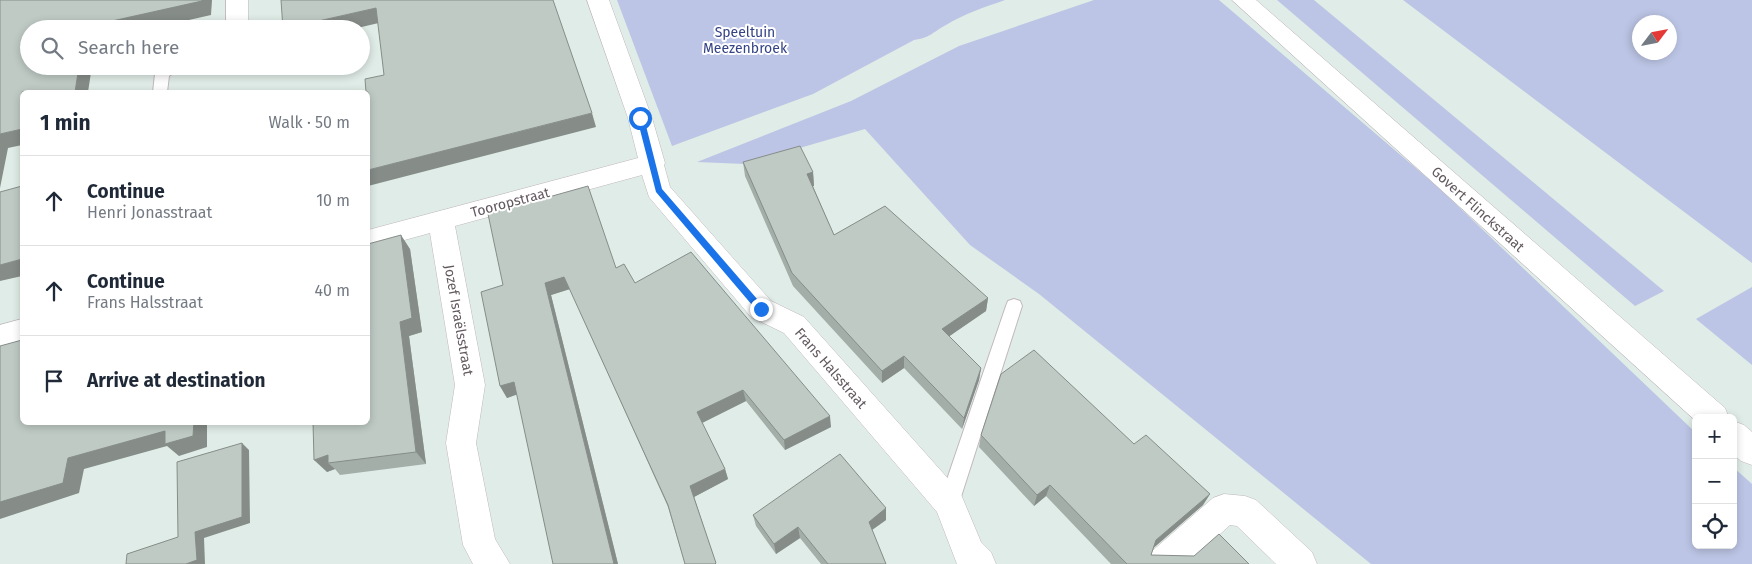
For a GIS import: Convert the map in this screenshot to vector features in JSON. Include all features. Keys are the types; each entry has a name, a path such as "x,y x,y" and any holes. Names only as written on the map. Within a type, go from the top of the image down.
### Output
{"street":[{"path":"235,20 237,0"},
{"name":"Frans Halsstraat","path":"598,0 640,118 653,163 658,190 761,309 794,325 949,503 970,553 979,564"},
{"name":"Govert Flinckstraat","path":"1243,0 1709,414"},
{"name":"Tooropstraat","path":"370,239 653,163"},
{"name":"Jozef Israëlsstraat","path":"441,220 470,385 461,443 480,545 493,564"},
{"path":"0,337 20,332"},
{"path":"1737,438 1752,451"},
{"path":"1163,564 1224,509 1245,511 1300,564"}],"lane":[{"path":"160,90 162,75"},
{"path":"949,503 1014,306"}],"green space":[{"name":"Speeltuin Meezenbroek","path":"617,0 1005,0 960,17 928,36 914,40 813,94 672,146"},
{"path":"1094,0 1219,0 1438,187 1692,429 1692,549 1737,549 1737,471 1752,484 1752,564 1371,564 1039,294 970,245 865,129 745,164 697,162 851,101 959,46"},
{"path":"1277,0 1314,0 1664,291 1635,306"},
{"path":"1403,0 1752,0 1752,263"},
{"path":"1752,287 1752,365 1696,319"}],"building":[{"path":"0,0 202,0 116,20 20,20 20,75 78,75 75,90 20,90 20,129 0,134"},
{"path":"281,0 553,0 592,113 370,169 370,90 366,90 365,79 384,75 376,8 323,20 282,20"},
{"path":"800,146 813,172 807,174 834,235 885,206 988,298 942,329 981,368 964,418 904,356 882,371 792,273 743,162"},
{"path":"588,186 616,268 624,264 635,283 691,252 830,416 784,440 743,390 697,412 725,469 690,486 715,564 685,564 668,505 564,277 545,283 614,564 553,564 514,382 500,386 481,292 503,285 488,214"},
{"path":"20,187 20,260 0,265 0,192"},
{"path":"401,235 412,318 400,322 416,452 328,463 328,455 314,460 313,425 370,425 370,243"},
{"path":"20,341 20,425 194,425 193,436 165,444 165,431 68,458 63,483 0,502 0,346"},
{"path":"1034,350 1134,444 1146,435 1210,494 1156,540 1151,555 1194,556 1219,534 1249,564 1127,564 1050,485 1037,495 981,435 1001,374"},
{"path":"242,443 242,517 195,532 197,560 186,564 126,564 127,554 178,537 177,462"},
{"path":"840,454 886,508 869,522 886,564 828,564 798,527 774,544 753,515"}],"route":[{"path":"640,118 653,163 658,190 761,309"}]}
